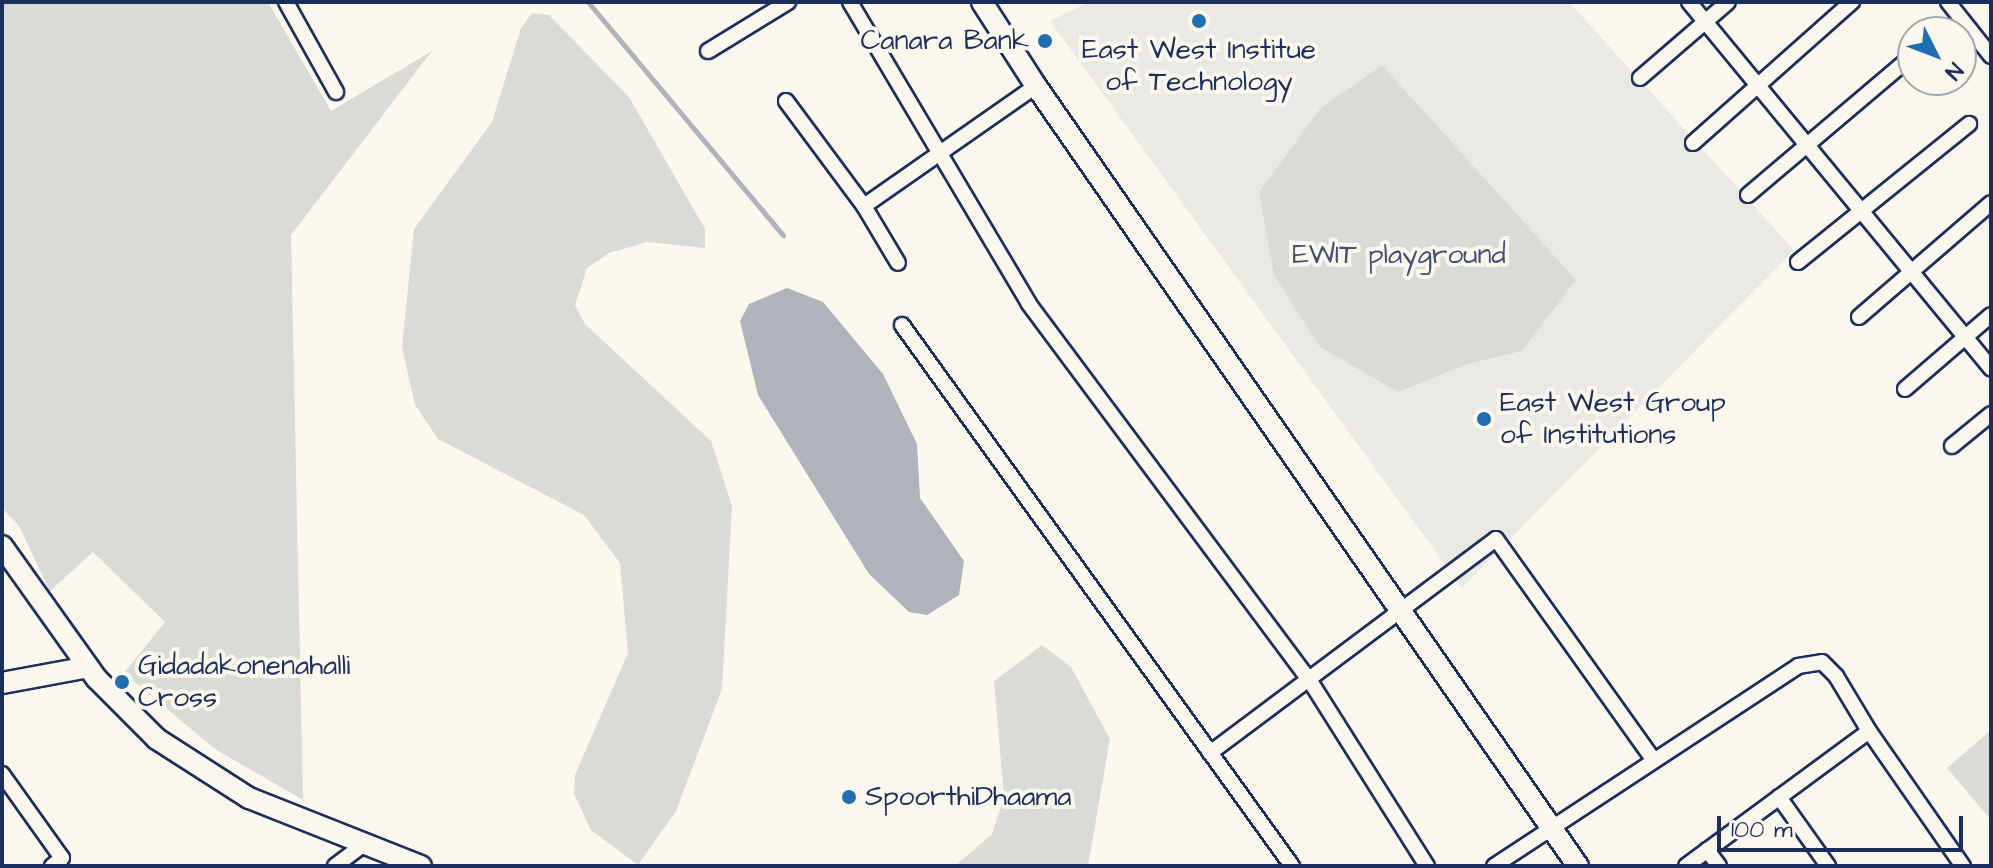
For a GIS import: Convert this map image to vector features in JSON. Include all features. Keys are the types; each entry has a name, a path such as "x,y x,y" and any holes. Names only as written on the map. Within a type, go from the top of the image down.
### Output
{"street":[{"path":"286,2 336,92"},
{"path":"708,51 788,2"},
{"path":"850,2 939,157 1029,304 1310,681 1427,866"},
{"path":"982,2 1036,86 1578,866"},
{"path":"1689,2 1991,368"},
{"path":"1640,78 1728,2"},
{"path":"1693,143 1852,2"},
{"path":"1948,2 1991,56"},
{"path":"1748,195 1897,69"},
{"path":"864,206 939,157 1036,86"},
{"path":"786,101 864,206 898,263"},
{"path":"1798,262 1969,124"},
{"path":"1859,317 1991,203"},
{"path":"1905,389 1991,315"},
{"path":"902,325 1292,866"},
{"path":"1952,446 1991,414"},
{"path":"1210,753 1496,539 1653,759"},
{"path":"2,546 88,667 157,739 249,798 421,866"},
{"path":"1494,866 1550,826 1798,666 1822,662 1836,676 1869,731 1963,866"},
{"path":"2,683 88,667"},
{"path":"1686,866 1869,731"},
{"path":"2,774 62,858 52,866"},
{"path":"1779,797 1828,866"},
{"path":"335,866 366,843"},
{"path":"1707,850 1719,866"}],"shaded area":[{"name":"East West Group of Institutions","path":"1089,2 1569,2 1794,250 1462,588 1050,21"},
{"path":"787,288 823,302 883,374 917,444 920,498 964,561 959,595 927,615 909,612 869,574 758,395 740,321 749,304"}],"green space":[{"path":"2,2 268,2 331,111 432,51 291,235 303,800 215,749 124,673 165,622 93,552 50,591 19,526 2,508"},
{"path":"532,13 549,15 629,97 705,229 705,248 647,242 609,253 587,268 575,305 585,324 711,441 732,506 722,689 676,811 638,865 591,830 574,794 575,775 628,653 620,563 584,515 438,439 415,405 402,347 414,229 492,122 521,28"},
{"name":"EWIT playground","path":"1382,65 1576,280 1522,351 1467,364 1398,392 1320,347 1274,275 1259,192 1320,109"},
{"path":"1042,645 1071,667 1110,739 1088,866 955,866 992,834 1004,797 994,681"},
{"path":"1991,730 1991,820 1947,768"}],"waterway":[{"path":"588,2 783,235"}],"place":[{"name":"East West Institue of Technology","path":"1199,21"},
{"name":"Canara Bank","path":"1045,41"},
{"name":"East West Group of Institutions","path":"1484,419"},
{"name":"Gidadakonenahalli Cross","path":"122,682"},
{"name":"SpoorthiDhaama","path":"849,797"}]}
